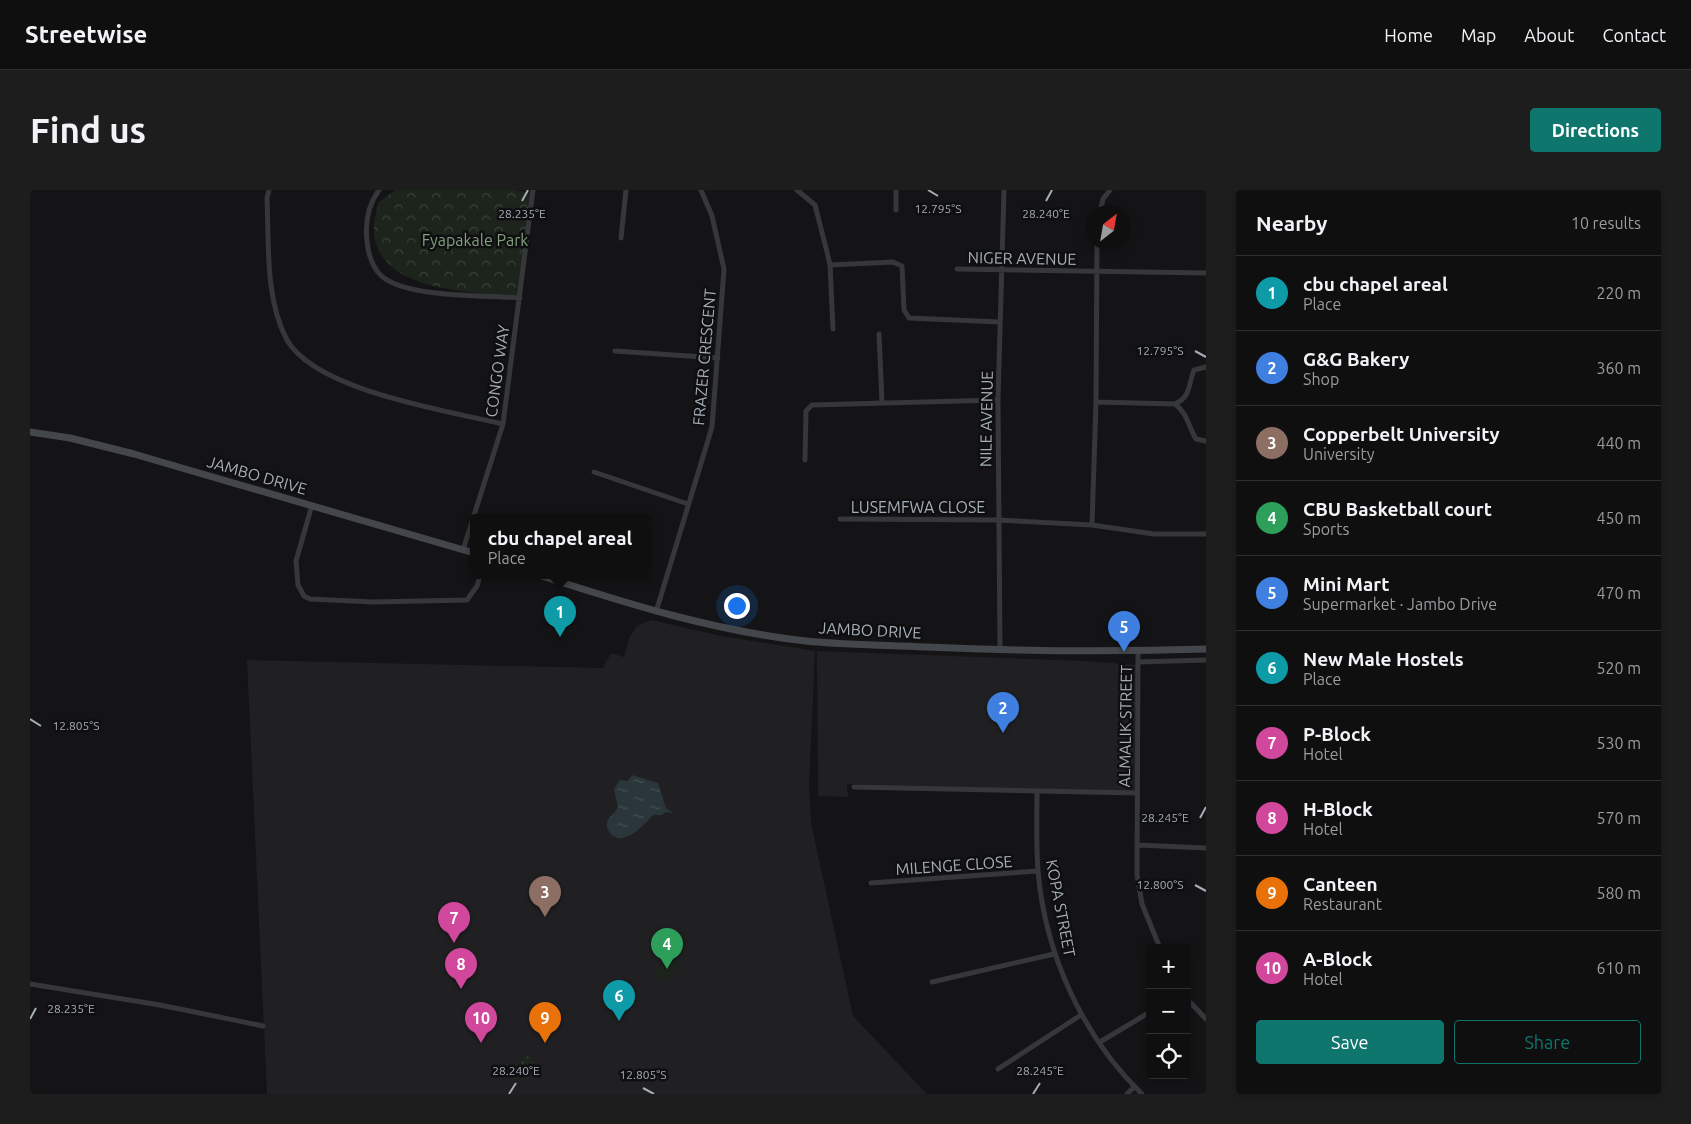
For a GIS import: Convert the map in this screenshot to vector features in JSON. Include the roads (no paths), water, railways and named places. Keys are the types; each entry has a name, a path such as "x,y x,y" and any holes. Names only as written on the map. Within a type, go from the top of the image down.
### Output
{"main road":[{"name":"JAMBO DRIVE","path":"30,432 103,446 470,552"},
{"name":"JAMBO DRIVE","path":"552,579 656,612 723,627 806,641 1000,649 1138,651 1206,649"}],"street":[{"path":"269,190 268,217 274,304 288,342 301,356 322,371 345,382 399,400 503,424"},
{"path":"378,190 369,212 366,237 372,262 384,278 404,287 433,292 520,298"},
{"name":"CONGO WAY","path":"474,514 503,424 533,190"},
{"path":"621,238 626,190"},
{"name":"FRAZER CRESCENT","path":"656,612 712,427 724,270 712,216 701,190"},
{"path":"797,190 812,200 815,205 830,265 833,329"},
{"path":"896,190 896,210"},
{"name":"NILE AVENUE","path":"1000,649 997,520 998,400 1004,190"},
{"path":"1102,205 1103,199 1110,190"},
{"path":"1092,525 1096,402 1097,250"},
{"path":"830,265 893,262 902,266 904,310 909,318 1000,322"},
{"name":"NIGER AVENUE","path":"957,269 1206,273"},
{"path":"880,334 882,402"},
{"path":"616,351 718,358"},
{"path":"1096,402 1175,404 1183,401 1189,394 1194,370 1206,368"},
{"path":"805,460 807,407 882,402 998,400"},
{"path":"1175,404 1184,411 1190,430 1196,439 1206,441"},
{"path":"594,472 688,504"},
{"path":"312,505 298,548 296,576 301,592 310,599 373,602 467,600 477,586 479,579"},
{"name":"LUSEMFWA CLOSE","path":"840,519 997,520 1092,525 1154,534 1206,534"},
{"name":"CONGO WAY","path":"463,550 470,528"},
{"name":"ALMALIK STREET","path":"1138,651 1138,845 1136,875 1142,904 1158,944"},
{"path":"1138,662 1206,660"},
{"path":"854,787 1137,793"},
{"name":"KOPA STREET","path":"1037,791 1038,872 1054,954 1081,1015 1134,1087 1142,1094"},
{"path":"1138,845 1206,848"},
{"name":"MILENGE CLOSE","path":"872,883 1038,872"},
{"path":"932,982 1054,954"},
{"path":"30,984 160,1005 262,1026"},
{"path":"1191,1003 1206,1019"},
{"path":"1100,1042 1146,1014"},
{"path":"998,1069 1081,1015"},
{"path":"1127,1094 1134,1087"}],"water":[{"path":"632,775 658,783 666,808 673,813 666,812 661,815 653,815 634,833 627,837 616,838 608,830 607,826 609,819 618,807 614,789 620,780 628,781"}],"place":[{"name":"cbu chapel areal","path":"560,637"},
{"name":"Mini Mart","path":"1124,652"},
{"name":"G&G Bakery","path":"1003,733"},
{"name":"Copperbelt University","path":"545,917"},
{"name":"P-Block","path":"454,943"},
{"name":"CBU Basketball court","path":"667,969"},
{"name":"H-Block","path":"461,989"},
{"name":"New Male Hostels","path":"619,1021"},
{"name":"A-Block","path":"481,1043"},
{"name":"Canteen","path":"545,1043"}],"park label":[{"name":"Fyapakale Park","path":"475,240"}]}
